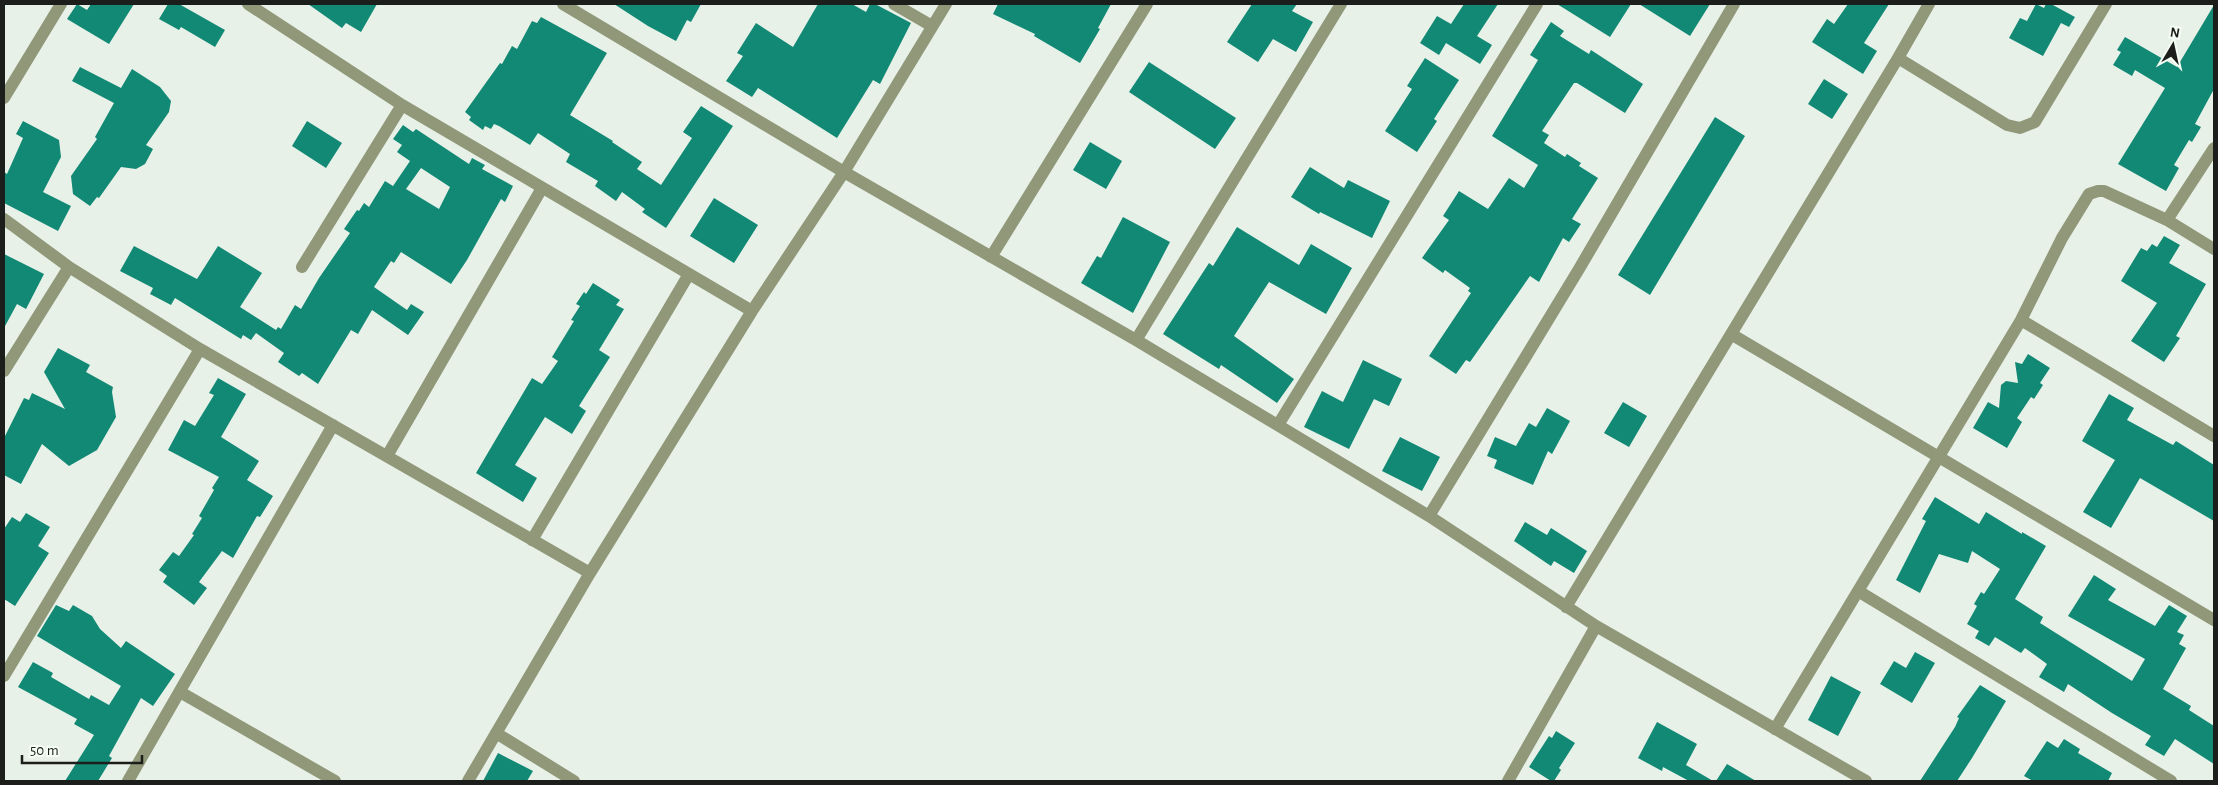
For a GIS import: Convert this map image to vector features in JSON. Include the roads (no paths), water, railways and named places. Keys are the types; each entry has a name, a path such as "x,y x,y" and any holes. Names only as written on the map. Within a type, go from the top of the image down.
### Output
{"street":[{"path":"4,98 61,4"},
{"path":"248,4 402,105 752,311"},
{"path":"563,4 844,172 1136,340 1278,425 1429,516 1596,626 1866,781"},
{"path":"894,4 932,26"},
{"path":"468,781 590,573 752,311 844,172 946,4"},
{"path":"991,257 1148,4"},
{"path":"1136,340 1341,4"},
{"path":"1278,425 1537,4"},
{"path":"1429,516 1579,269 1734,4"},
{"path":"1566,607 1929,4"},
{"path":"1898,58 2007,125 2020,128 2035,122 2106,4"},
{"path":"302,267 402,105"},
{"path":"2167,220 2214,148"},
{"path":"388,456 542,188"},
{"path":"1775,729 2021,320 2062,238 2089,194 2098,191 2104,192 2167,220 2214,249"},
{"path":"4,219 69,267 200,349 590,573"},
{"path":"4,371 69,267"},
{"path":"532,540 689,274"},
{"path":"2021,320 2214,436"},
{"path":"1732,334 2214,620"},
{"path":"4,676 200,349"},
{"path":"128,781 333,425"},
{"path":"1858,591 2172,781"},
{"path":"1508,781 1596,626"},
{"path":"180,692 335,781"},
{"path":"496,733 574,781"}]}
